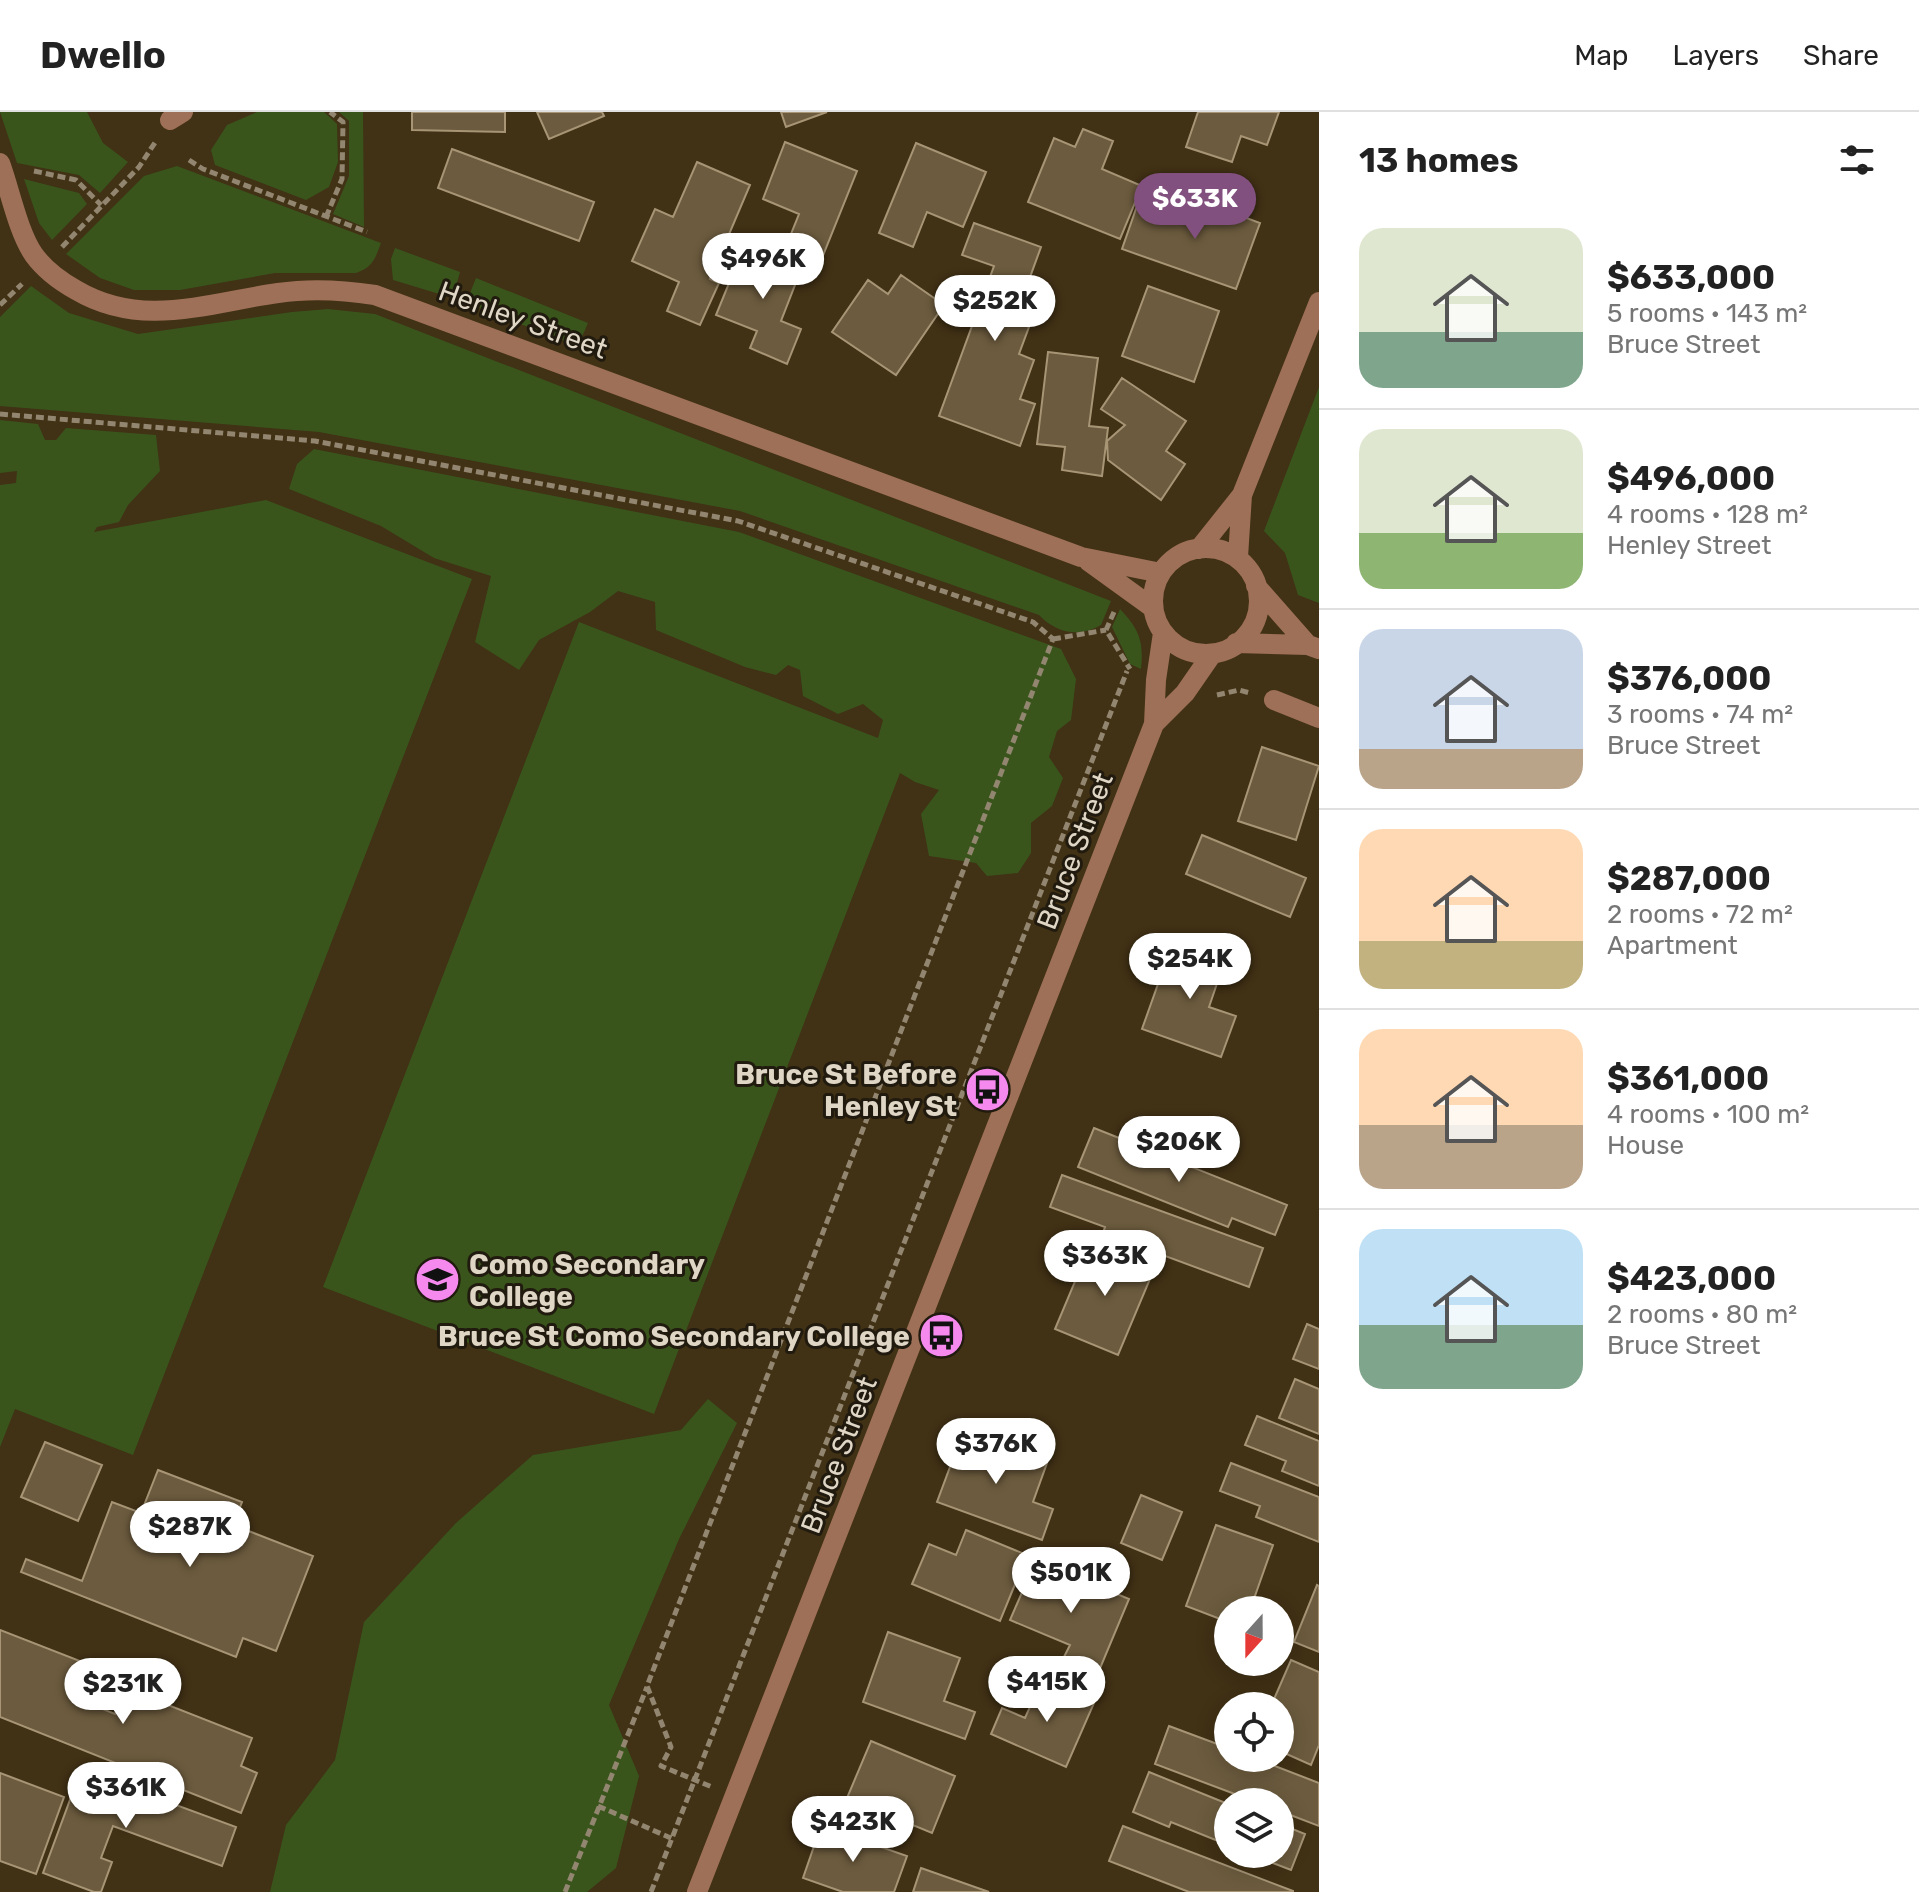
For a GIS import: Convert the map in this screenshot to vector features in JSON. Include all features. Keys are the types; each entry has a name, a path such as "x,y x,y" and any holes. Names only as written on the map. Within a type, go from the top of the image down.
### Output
{"street":[{"name":"Henley Street","path":"0,163 32,252 60,281 88,297 130,311 157,312 281,292 337,289 375,295 1081,557 1161,573"},
{"path":"1199,549 1242,495 1319,302"},
{"path":"1238,557 1242,495"},
{"path":"1199,549 1218,550 1238,557 1248,569 1259,598 1257,616 1249,633 1229,649 1212,654 1193,653 1176,645 1163,633 1153,608 1153,589 1161,573 1181,554 1199,549"},
{"name":"Henley Street","path":"1081,557 1153,608"},
{"path":"1256,586 1314,647"},
{"name":"Bruce Street","path":"697,1892 1154,724 1163,633"},
{"path":"1236,643 1314,647"},
{"name":"Bruce Street","path":"1154,724 1185,693 1212,654"},
{"path":"1274,700 1319,718"}],"path":[{"path":"326,217 342,179 343,122 330,112"},
{"path":"189,160 203,169 367,232"},
{"path":"0,305 139,167"},
{"path":"34,171 76,180 101,205"},
{"path":"0,414 315,441 738,521 1033,622 1053,639"},
{"path":"1053,639 1106,630"},
{"path":"565,1892 1053,639"},
{"path":"651,1892 1128,669"},
{"path":"647,1686 671,1747 661,1766 735,1796"},
{"path":"598,1806 673,1839"},
{"path":"660,1870 667,1874"}],"green space":[{"path":"0,112 87,112 103,143 128,162 100,193 79,175 17,163"},
{"path":"257,112 324,112 337,124 338,162 329,187 306,200 215,165 211,150 227,125"},
{"path":"339,112 363,112 364,227 333,214 349,176 349,121"},
{"path":"177,166 381,243 377,254 370,265 356,273 275,273 180,290 134,290 100,278 66,254 144,176"},
{"path":"24,179 79,193 87,204 52,240 39,223"},
{"path":"395,248 460,272 456,286 446,296 393,280 391,259"},
{"path":"476,278 588,323 578,346 466,303"},
{"path":"31,286 69,313 138,334 292,312 328,309 375,314 1111,601 1101,625 1068,632 1053,626 1039,615 740,511 319,432 0,406 0,317"},
{"path":"1319,387 1319,603 1298,595 1285,553 1264,531"},
{"path":"0,420 38,424 45,440 56,440 66,428 156,435 160,471 128,505 119,522 97,527 94,532 266,500 472,579 133,1455 15,1409 0,1447 0,485 16,483 17,471 0,473"},
{"path":"314,449 739,532 1061,649 1076,679 1071,720 1057,731 1049,757 1063,778 1052,806 1031,823 1031,853 1018,873 987,876 976,863 929,856 921,814 939,790 900,773 654,1414 323,1287 579,622 878,738 883,720 863,704 838,714 803,696 800,670 788,665 776,675 745,667 656,630 655,602 618,591 590,612 539,640 519,670 475,642 491,576 434,558 381,526 289,489 297,464"},
{"path":"1120,609 1139,636 1141,669 1130,664 1112,627"},
{"path":"708,1399 737,1423 679,1539 609,1705 639,1776 616,1868 587,1892 270,1892 286,1825 335,1760 364,1622 456,1523 533,1455 681,1430"}],"building":[{"path":"412,112 505,112 505,132 412,130"},
{"path":"537,112 602,112 604,116 549,139"},
{"path":"781,112 827,112 786,127"},
{"path":"1198,112 1279,112 1267,145 1241,136 1232,162 1186,147"},
{"path":"1083,129 1113,141 1102,169 1142,186 1120,239 1028,202 1054,138 1075,147"},
{"path":"785,142 857,171 822,258 787,244 799,214 763,199"},
{"path":"916,143 986,172 963,227 927,212 913,247 879,233"},
{"path":"452,149 594,202 579,241 438,188"},
{"path":"697,162 750,185 710,279 719,283 700,325 667,311 679,282 632,261 655,209 673,217"},
{"path":"1196,199 1260,223 1236,289 1122,249 1138,203 1188,221"},
{"path":"974,223 1041,247 1014,321 1029,327 1019,354 1034,360 1020,399 1035,404 1020,446 939,416 994,266 962,255"},
{"path":"745,244 802,267 781,321 801,329 787,364 750,348 757,331 716,315"},
{"path":"901,275 944,305 896,375 832,332 868,280 888,294"},
{"path":"1148,286 1219,311 1194,382 1122,356"},
{"path":"1048,352 1098,358 1089,426 1108,428 1102,476 1062,470 1065,447 1037,444"},
{"path":"1122,378 1186,421 1166,451 1185,464 1161,500 1108,460 1107,441 1125,425 1101,409"},
{"path":"1262,747 1319,766 1296,840 1238,821"},
{"path":"1202,835 1306,878 1290,917 1186,874"},
{"path":"1174,939 1226,957 1209,1007 1236,1016 1221,1057 1142,1029"},
{"path":"1094,1128 1287,1205 1275,1235 1232,1218 1228,1227 1078,1167"},
{"path":"1062,1175 1263,1248 1249,1287 1103,1233 1105,1227 1050,1207"},
{"path":"1092,1241 1155,1267 1118,1355 1055,1329"},
{"path":"1307,1324 1319,1329 1319,1369 1293,1359"},
{"path":"1295,1379 1319,1389 1319,1434 1279,1418"},
{"path":"1257,1416 1319,1441 1319,1486 1282,1471 1286,1461 1245,1445"},
{"path":"963,1432 1047,1463 1033,1502 1053,1509 1042,1540 937,1502"},
{"path":"45,1442 102,1465 78,1521 21,1497"},
{"path":"1231,1463 1319,1497 1319,1542 1256,1517 1260,1506 1220,1491"},
{"path":"158,1470 242,1502 233,1525 313,1556 276,1651 243,1638 236,1657 21,1572 26,1559 82,1581 112,1502 141,1513"},
{"path":"1141,1495 1182,1512 1162,1560 1121,1543"},
{"path":"1216,1525 1273,1545 1255,1596 1214,1596 1214,1617 1186,1606"},
{"path":"966,1530 1027,1555 1000,1621 912,1584 929,1544 956,1555"},
{"path":"1036,1560 1129,1599 1096,1678 1061,1663 1070,1645 1010,1620"},
{"path":"1317,1585 1319,1652 1294,1642"},
{"path":"0,1630 85,1663 72,1697 115,1714 125,1688 252,1738 241,1766 257,1773 241,1813 0,1717"},
{"path":"888,1632 960,1658 944,1701 975,1712 965,1739 863,1702"},
{"path":"1294,1661 1319,1672 1319,1745 1311,1765 1294,1757 1294,1692 1277,1692 1284,1676 1294,1676"},
{"path":"1042,1680 1094,1703 1066,1767 991,1734 1002,1708 1025,1718"},
{"path":"1169,1726 1214,1743 1214,1772 1290,1772 1319,1783 1319,1826 1294,1816 1294,1788 1219,1788 1155,1764"},
{"path":"871,1741 955,1776 932,1833 847,1798"},
{"path":"81,1770 236,1827 222,1866 113,1826 101,1858 112,1862 101,1892 43,1873"},
{"path":"1149,1772 1214,1798 1214,1839 1171,1822 1169,1827 1133,1812"},
{"path":"0,1773 64,1797 36,1874 0,1861"},
{"path":"821,1826 907,1856 894,1892 843,1892 803,1878"},
{"path":"1123,1826 1214,1861 1214,1868 1233,1868 1293,1892 1189,1892 1109,1861"},
{"path":"1294,1830 1305,1834 1294,1862"},
{"path":"921,1868 989,1892 913,1892"}],"place":[{"name":"Bruce St Before Henley St","path":"988,1090"},
{"name":"Como Secondary College","path":"438,1280"},
{"name":"Bruce St Como Secondary College","path":"941,1336"}]}
